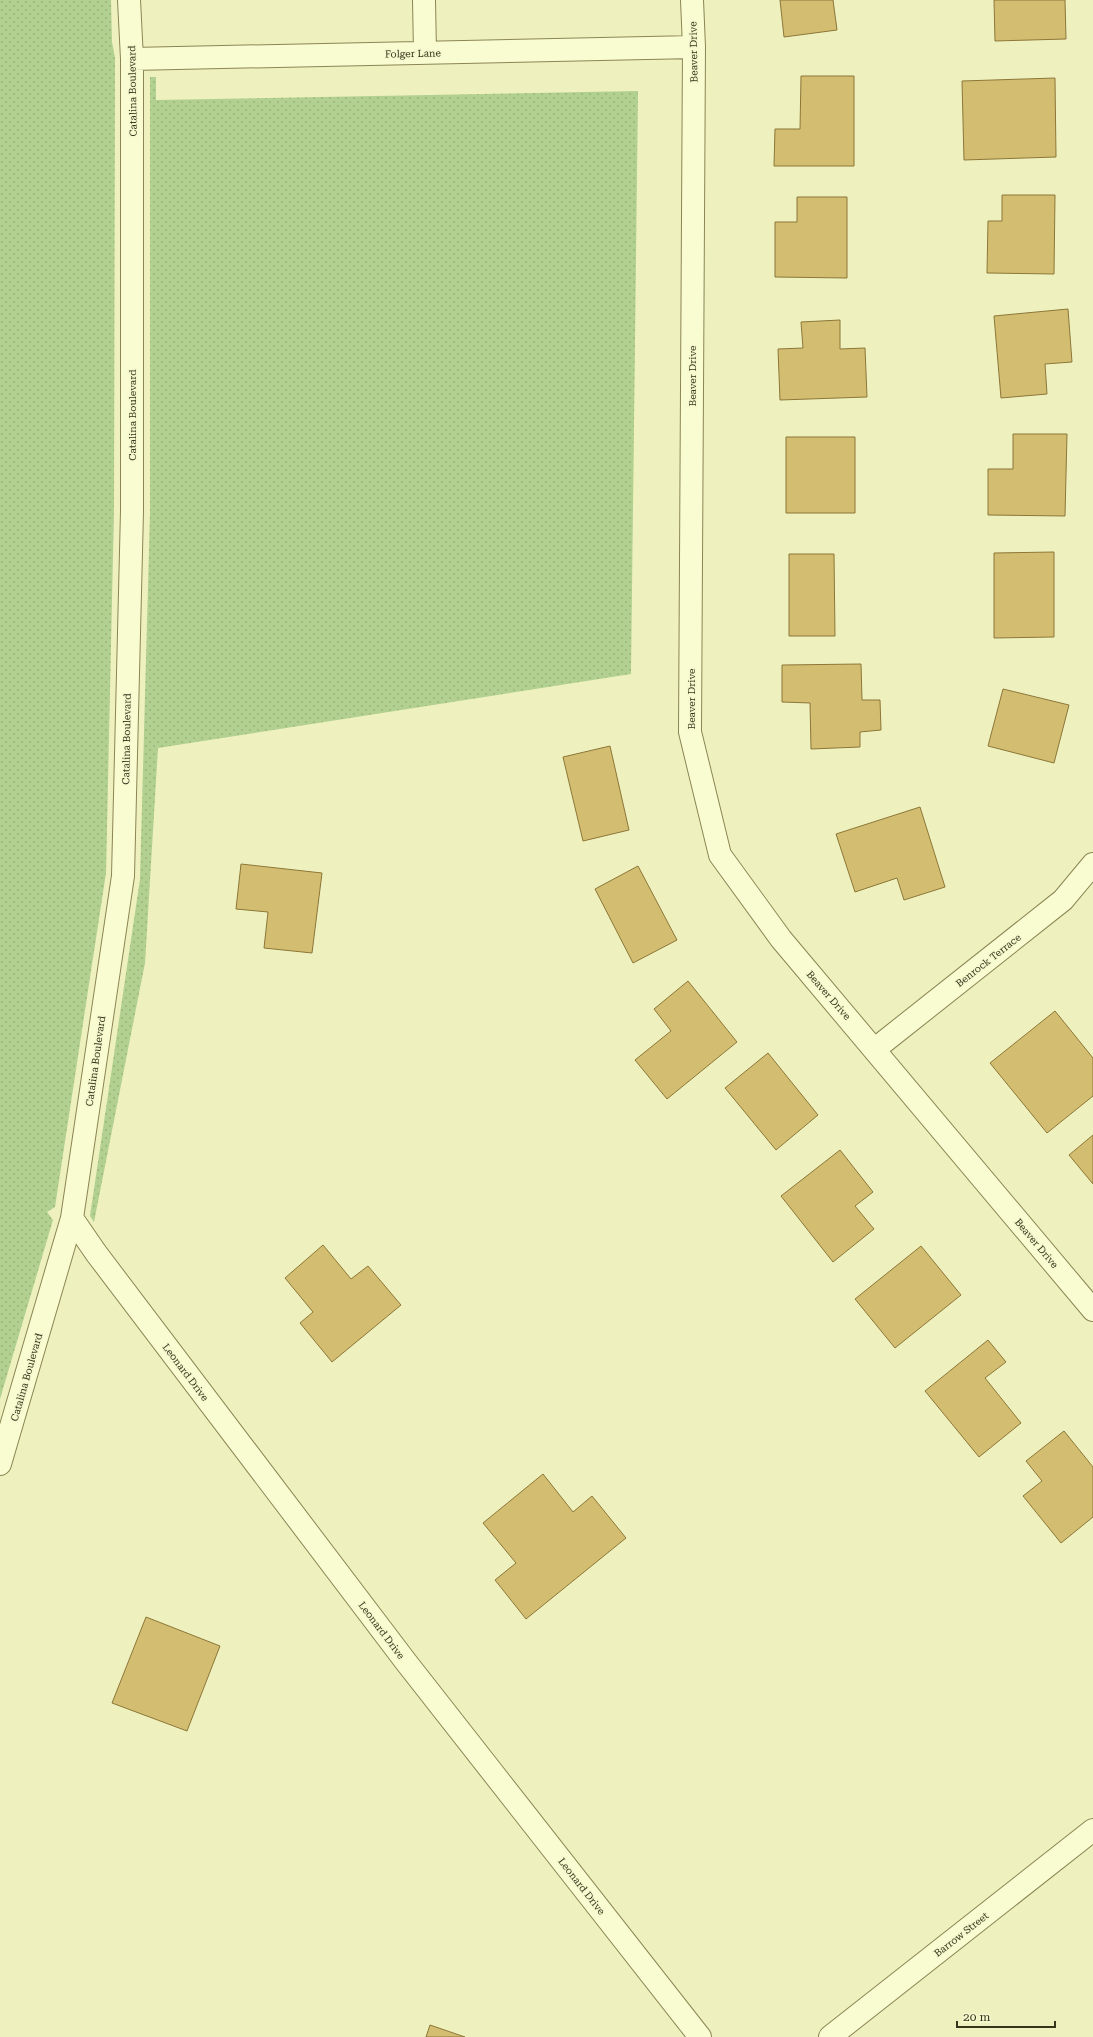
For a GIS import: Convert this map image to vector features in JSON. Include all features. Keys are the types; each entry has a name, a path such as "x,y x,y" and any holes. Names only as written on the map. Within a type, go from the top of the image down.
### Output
{"street":[{"name":"Catalina Boulevard","path":"0,1464 72,1218 123,876 132,511 132,60 129,0"},
{"path":"424,0 425,52"},
{"name":"Beaver Drive","path":"692,0 694,47 690,732 720,855 781,939 1093,1310"},
{"name":"Folger Lane","path":"132,60 425,52 694,47"},
{"name":"Benrock Terrace","path":"875,1049 1063,900 1093,864"},
{"name":"Leonard Drive","path":"72,1218 96,1253 406,1662 700,2037"},
{"name":"Barrow Street","path":"830,2037 1093,1830"}],"green space":[{"path":"0,0 111,0 112,42 115,58 114,509 106,873 55,1207 47,1212 53,1220 0,1399"},
{"path":"150,77 156,77 156,100 638,91 631,674 158,748 145,963 94,1222 90,1216 140,879 150,513"}],"building":[{"path":"780,0 833,0 837,30 784,37"},
{"path":"994,0 1065,0 1066,39 995,41"},
{"path":"801,76 854,76 854,166 774,166 775,129 800,129"},
{"path":"1055,78 1056,157 964,160 962,81"},
{"path":"1002,195 1055,195 1054,274 987,273 988,221 1002,221"},
{"path":"797,197 847,197 847,278 775,277 775,222 797,222"},
{"path":"1068,309 1072,362 1045,364 1047,394 1001,398 994,316"},
{"path":"840,320 840,349 865,348 867,397 780,400 778,349 803,348 801,322"},
{"path":"1013,434 1067,434 1065,516 988,515 988,469 1013,469"},
{"path":"786,437 855,437 855,513 786,513"},
{"path":"1054,552 1054,637 994,638 994,553"},
{"path":"789,554 834,554 835,636 789,636"},
{"path":"861,664 862,700 880,700 881,730 860,732 860,747 811,749 810,703 782,702 782,665"},
{"path":"1003,689 1069,705 1054,763 988,746"},
{"path":"610,746 629,830 583,841 563,757"},
{"path":"920,807 945,887 904,900 897,878 855,892 836,834"},
{"path":"241,864 322,873 312,953 264,948 268,912 236,909"},
{"path":"638,866 677,940 633,963 595,889"},
{"path":"688,981 737,1042 667,1099 635,1060 671,1031 654,1009"},
{"path":"1055,1011 1093,1058 1093,1096 1047,1133 990,1063"},
{"path":"768,1053 818,1115 776,1150 725,1088"},
{"path":"1093,1135 1093,1184 1069,1155"},
{"path":"840,1150 873,1192 855,1206 874,1229 833,1262 781,1196"},
{"path":"323,1245 351,1279 368,1266 401,1305 332,1362 300,1323 313,1312 285,1278"},
{"path":"921,1246 961,1295 895,1348 855,1299"},
{"path":"988,1340 1006,1362 985,1378 1021,1423 979,1457 925,1391"},
{"path":"1064,1431 1093,1467 1093,1517 1061,1543 1023,1496 1042,1481 1026,1461"},
{"path":"543,1474 573,1512 592,1496 626,1538 526,1619 495,1580 516,1563 483,1523"},
{"path":"146,1617 220,1646 187,1731 112,1703"},
{"path":"430,2025 465,2037 426,2037"}]}
